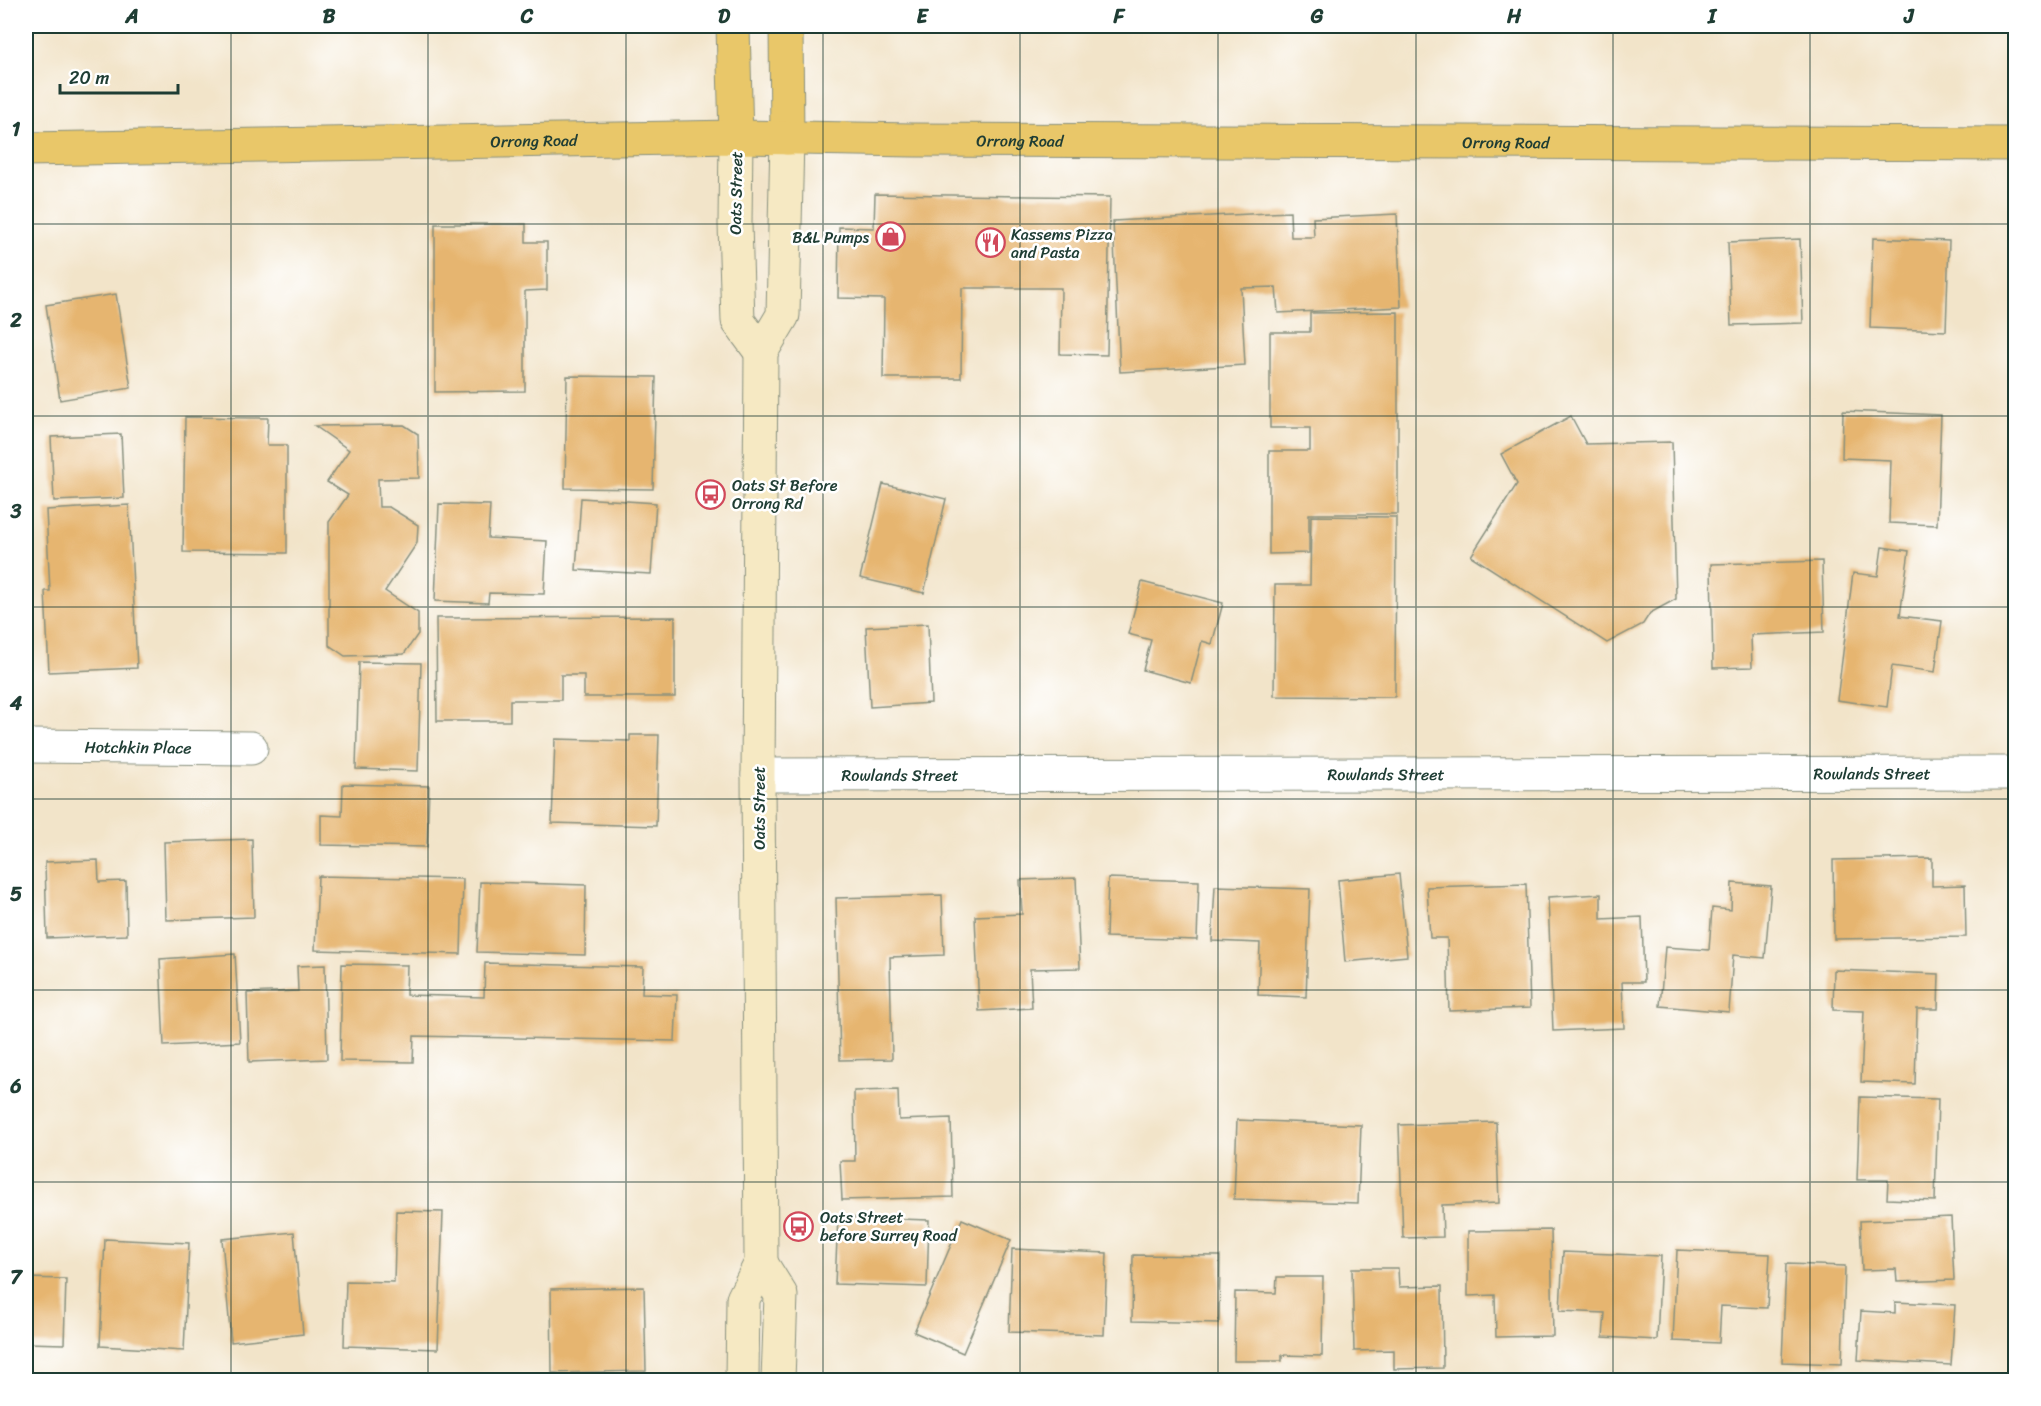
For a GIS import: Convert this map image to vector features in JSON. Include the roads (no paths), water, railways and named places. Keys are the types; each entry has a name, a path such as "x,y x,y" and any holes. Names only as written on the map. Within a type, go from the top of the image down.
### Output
{"main road":[{"name":"Oats Street","path":"733,26 736,137"},
{"path":"786,26 787,138"},
{"name":"Orrong Road","path":"26,148 736,137 2016,144"}],"street":[{"name":"Oats Street","path":"736,137 735,224 738,321 760,352 758,775 761,1263 743,1299 742,1380"},
{"path":"760,352 783,315 787,138"},
{"name":"Hotchkin Place","path":"26,746 251,748"},
{"name":"Rowlands Street","path":"758,775 2016,774"},
{"path":"761,1263 781,1295 778,1380"}],"place":[{"name":"B&L Pumps","path":"890,237"},
{"name":"Kassems Pizza and Pasta","path":"990,243"},
{"name":"Oats St Before Orrong Rd","path":"711,494"},
{"name":"Oats Street before Surrey Road","path":"799,1226"}]}
